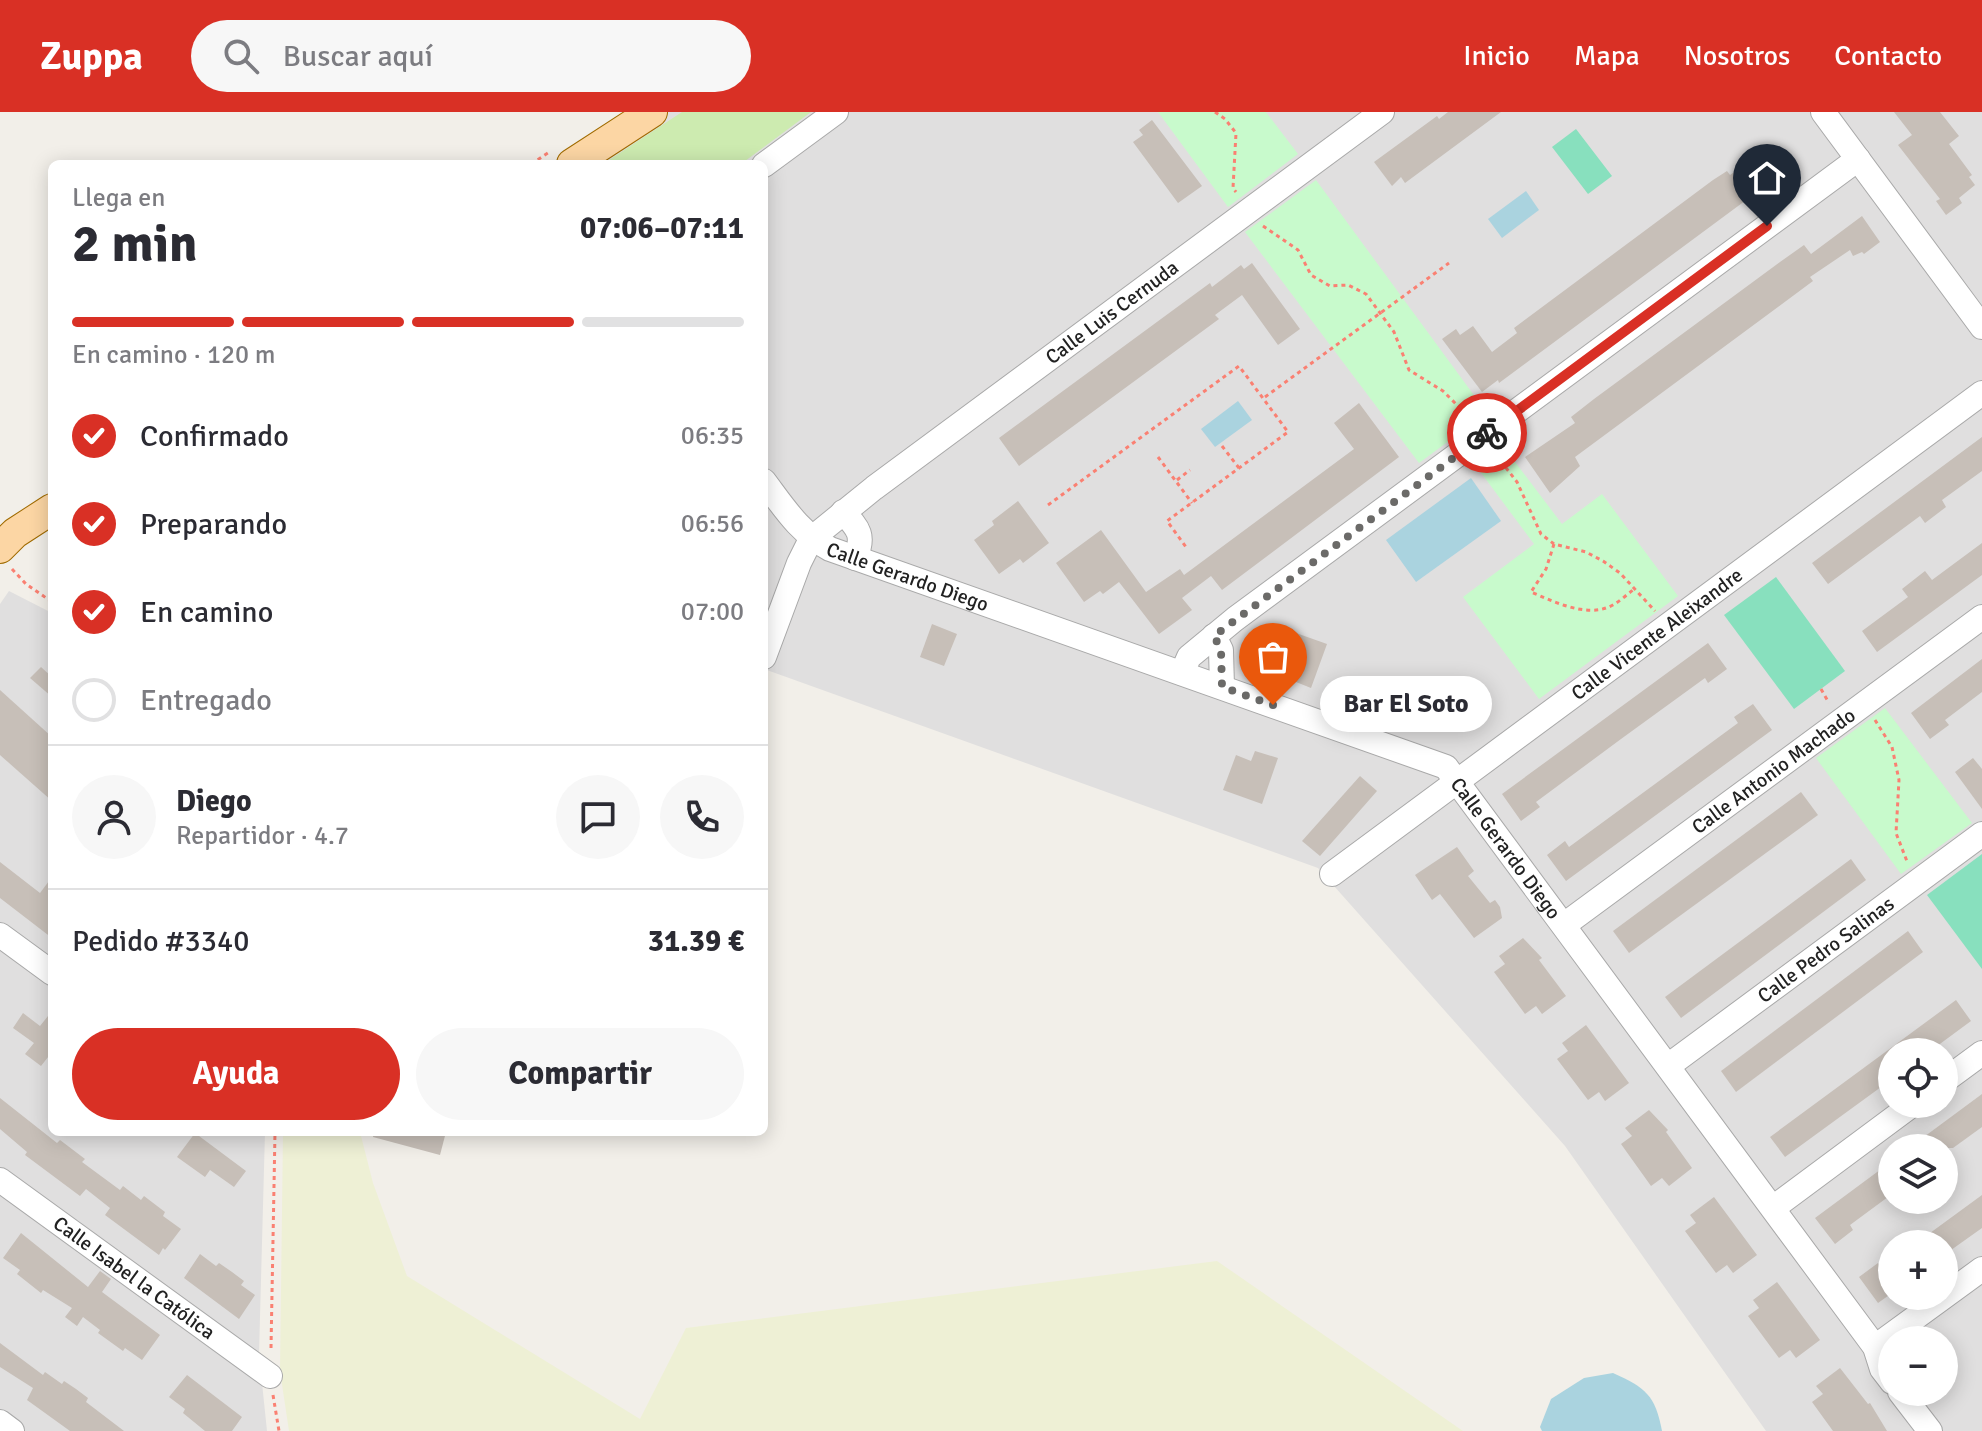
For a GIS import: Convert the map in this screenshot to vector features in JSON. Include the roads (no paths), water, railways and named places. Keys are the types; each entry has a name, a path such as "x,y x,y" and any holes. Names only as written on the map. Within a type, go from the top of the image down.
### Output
{"main road":[{"path":"578,160 652,112"},
{"path":"4,557 15,533 48,512"}],"street":[{"path":"768,162 836,112"},
{"name":"Calle Luis Cernuda","path":"768,646 811,539 843,512 1382,112"},
{"path":"1823,112 1982,327"},
{"path":"1182,673 1189,657 1214,636 1858,159"},
{"name":"Calle Vicente Aleixandre","path":"1332,874 1982,393"},
{"name":"Calle Gerardo Diego","path":"768,486 811,539 855,558 1446,767 1875,1347 1878,1356"},
{"path":"843,512 857,528 861,545 855,558"},
{"name":"Calle Antonio Machado","path":"1564,925 1982,617"},
{"path":"1214,636 1221,650 1222,687"},
{"name":"Calle Pedro Salinas","path":"1668,1066 1982,834"},
{"path":"0,935 48,970"},
{"path":"1958,1071 1982,1053"},
{"path":"1773,1208 1894,1118"},
{"name":"Calle Isabel la Católica","path":"3,1188 270,1376"},
{"path":"1875,1347 1982,1269"},
{"path":"1911,1406 1930,1431"},
{"path":"0,1422 12,1431"}],"water":[{"path":"1526,191 1539,210 1502,238 1488,219"},
{"path":"1238,401 1252,420 1215,447 1201,429"},
{"path":"1471,478 1501,521 1416,582 1386,540"},
{"path":"1613,1373 1634,1383 1647,1394 1656,1409 1662,1431 1542,1431 1540,1427 1551,1399 1584,1378"}],"place":[{"name":"Bar El Soto","path":"1273,705"}]}
